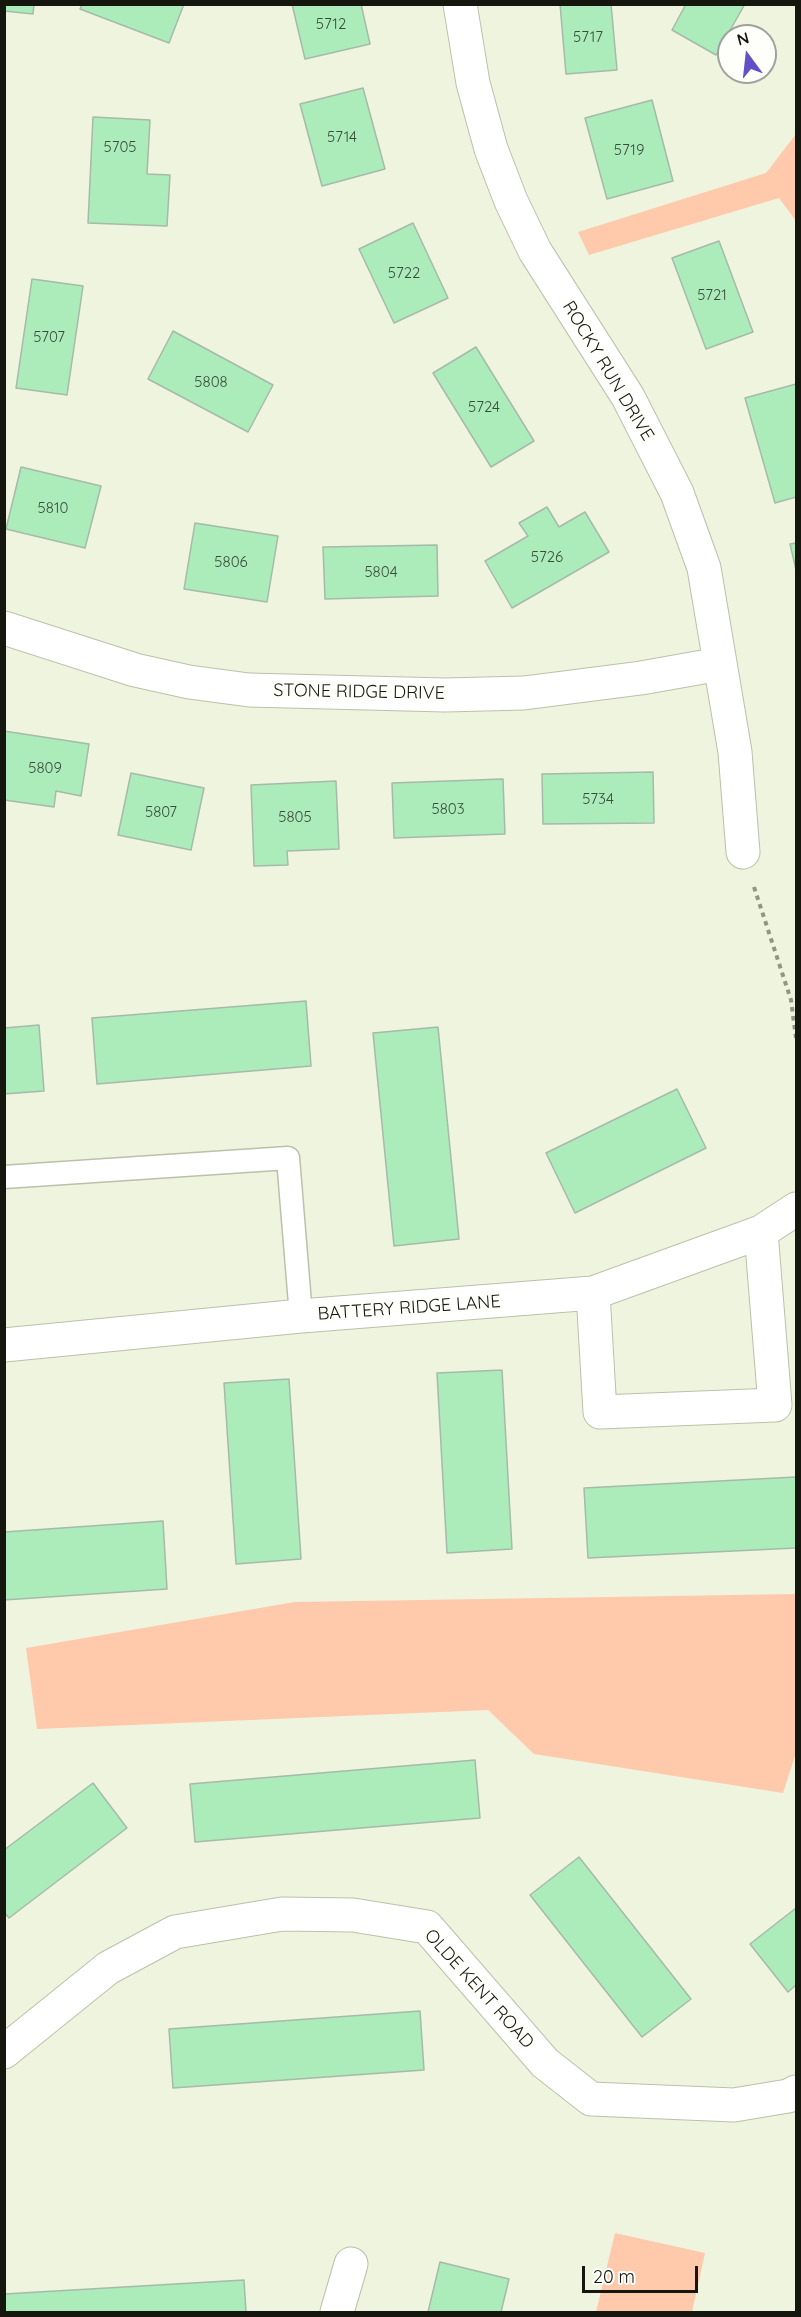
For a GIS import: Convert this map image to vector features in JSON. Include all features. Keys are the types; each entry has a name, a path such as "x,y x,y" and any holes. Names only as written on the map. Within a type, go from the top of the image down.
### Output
{"street":[{"name":"ROCKY RUN DRIVE","path":"460,4 473,82 491,149 511,201 535,251 628,397 677,493 704,568 735,752 743,852"},
{"name":"STONE RIDGE DRIVE","path":"4,628 135,670 189,682 249,690 445,694 524,693 641,678 720,664"},
{"name":"BATTERY RIDGE LANE","path":"4,1345 301,1316 593,1293 761,1232 796,1209"},
{"path":"593,1293 600,1412 775,1405 761,1232"},
{"name":"OLDE KENT ROAD","path":"4,2052 108,1968 175,1932 282,1914 353,1915 427,1927 545,2063 591,2099 734,2105 788,2096 796,2092"},
{"path":"337,2313 351,2264"}],"lane":[{"path":"4,1177 288,1158 301,1316"}],"path":[{"path":"743,852 791,1000 796,1038"}],"shaded area":[{"path":"796,134 796,221 779,198 589,255 578,232 766,173"},
{"path":"796,1594 796,1753 783,1793 534,1754 488,1710 37,1729 26,1648 295,1602"},
{"path":"615,2233 705,2253 692,2312 596,2312"}],"building":[{"path":"4,4 34,4 33,14 4,11"},
{"path":"82,4 184,4 169,43 80,9"},
{"path":"292,4 361,4 370,44 305,59"},
{"path":"560,4 611,4 617,70 566,74"},
{"path":"686,4 745,4 734,24 717,24 716,55 672,30"},
{"path":"363,88 385,169 322,186 300,104"},
{"path":"652,100 673,181 607,199 585,118"},
{"path":"93,117 150,120 147,174 170,175 167,226 88,223"},
{"path":"413,223 448,298 394,323 359,249"},
{"path":"719,241 753,332 706,349 672,258"},
{"path":"32,279 83,286 67,395 16,388"},
{"path":"173,331 273,385 248,432 148,379"},
{"path":"476,347 534,441 491,467 433,373"},
{"path":"796,384 796,497 775,503 745,398"},
{"path":"21,467 101,486 85,548 6,529"},
{"path":"547,507 559,527 585,512 609,552 512,608 485,561 528,536 519,523"},
{"path":"195,523 278,536 267,602 184,589"},
{"path":"796,543 796,570 790,544"},
{"path":"437,545 438,596 325,599 323,547"},
{"path":"4,731 89,744 81,796 56,791 54,807 4,800"},
{"path":"653,772 654,823 543,824 542,774"},
{"path":"131,773 204,788 191,850 118,835"},
{"path":"503,779 505,834 394,838 392,783"},
{"path":"336,781 339,849 287,851 288,865 254,866 251,785"},
{"path":"306,1001 311,1066 97,1084 92,1018"},
{"path":"39,1025 44,1091 4,1094 4,1028"},
{"path":"438,1027 459,1239 394,1246 373,1033"},
{"path":"677,1089 706,1148 575,1213 546,1153"},
{"path":"502,1370 512,1549 447,1553 437,1373"},
{"path":"289,1379 301,1559 236,1564 224,1383"},
{"path":"796,1477 796,1548 588,1558 584,1488"},
{"path":"163,1521 167,1589 4,1600 4,1532"},
{"path":"475,1760 480,1818 195,1842 190,1784"},
{"path":"93,1783 127,1828 9,1918 4,1912 4,1850"},
{"path":"579,1857 691,1999 642,2037 530,1895"},
{"path":"796,1908 796,1985 788,1992 750,1944"},
{"path":"420,2011 424,2070 173,2088 169,2029"},
{"path":"440,2262 509,2279 501,2312 428,2312"},
{"path":"244,2280 246,2312 4,2312 4,2294"}]}
